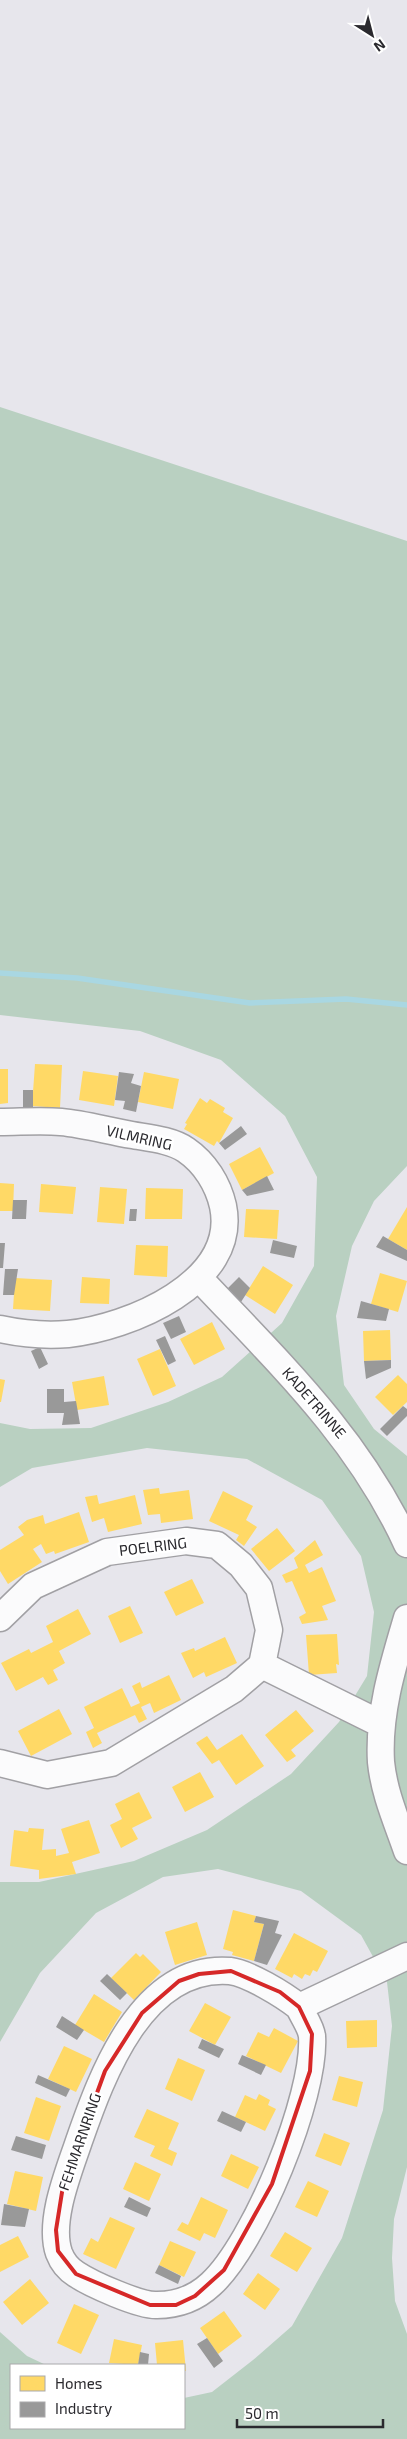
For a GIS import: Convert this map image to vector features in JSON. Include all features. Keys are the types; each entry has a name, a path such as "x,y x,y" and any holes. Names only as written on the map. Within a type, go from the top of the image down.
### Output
{"street":[{"name":"VILMRING","path":"0,1122 61,1122 158,1140 186,1150 206,1169 220,1190 225,1215 223,1235 218,1250 199,1278 172,1299 142,1314 105,1326 69,1334 31,1336 0,1329"},
{"name":"KADETRINNE","path":"199,1278 299,1384 347,1441 388,1504 407,1544"},
{"name":"POELRING","path":"0,1618 33,1586 107,1552 186,1540 217,1545 241,1565 259,1588 269,1630 262,1665"},
{"path":"407,1618 394,1662 381,1724 381,1763 388,1798 407,1851"},
{"path":"0,1763 47,1775 111,1763 234,1689 262,1665 381,1724"},
{"path":"299,2007 407,1956"},
{"name":"FEHMARNRING","path":"232,1971 280,1992 299,2007 312,2034 310,2071 304,2100 264,2201 224,2270 195,2296 176,2305 150,2306 76,2274 65,2264 58,2252 56,2230 63,2186 105,2071 142,2013 161,1994 179,1982 199,1974 232,1971"}],"highlighted area":[{"path":"231,1971 280,1992 299,2007 312,2034 310,2071 272,2184 224,2270 195,2296 176,2305 150,2305 76,2274 58,2251 56,2230 63,2186 105,2071 142,2013 179,1981 199,1974"}],"green space":[{"path":"0,407 407,541 407,1166 374,1201 352,1246 336,1316 344,1385 374,1429 407,1456 407,2167 394,2219 392,2258 395,2301 407,2334 407,2439 0,2439 0,2332 27,2356 44,2364 10,2364 10,2429 185,2429 185,2398 212,2392 292,2326 342,2238 383,2110 392,2026 387,1982 361,1935 301,1891 218,1869 163,1877 96,1913 40,1973 0,2042 0,1882 39,1882 134,1861 207,1830 291,1774 339,1722 367,1676 374,1612 361,1556 322,1500 247,1459 147,1448 32,1468 0,1487 0,1423 30,1429 91,1428 168,1402 222,1377 282,1323 314,1266 317,1177 285,1116 221,1060 140,1031 0,1015"}],"building: Homes":[{"path":"35,1064 62,1065 60,1108 32,1106"},
{"path":"0,1069 8,1069 8,1103 0,1104"},
{"path":"83,1071 118,1076 114,1106 79,1100"},
{"path":"144,1072 179,1079 173,1109 138,1102"},
{"path":"200,1098 207,1103 210,1099 225,1108 223,1112 233,1118 219,1143 217,1141 214,1146 184,1129 187,1124 185,1123"},
{"path":"260,1147 274,1173 242,1190 229,1164"},
{"path":"0,1183 14,1184 13,1211 0,1211"},
{"path":"41,1184 76,1187 73,1214 39,1212"},
{"path":"100,1187 127,1189 124,1224 97,1222"},
{"path":"146,1188 183,1189 182,1219 145,1219"},
{"path":"407,1207 407,1250 388,1239"},
{"path":"246,1209 279,1210 277,1239 244,1237"},
{"path":"136,1245 168,1246 167,1277 134,1275"},
{"path":"263,1266 293,1285 275,1314 245,1295"},
{"path":"380,1273 407,1281 398,1312 371,1304"},
{"path":"82,1277 110,1279 109,1304 80,1303"},
{"path":"15,1278 52,1280 50,1311 13,1309"},
{"path":"212,1322 225,1349 194,1365 180,1339"},
{"path":"390,1330 391,1360 364,1361 363,1331"},
{"path":"160,1349 176,1386 153,1396 137,1359"},
{"path":"398,1375 407,1384 407,1402 393,1415 375,1397"},
{"path":"104,1376 109,1405 77,1410 72,1382"},
{"path":"0,1379 5,1380 1,1402 0,1402"},
{"path":"159,1488 160,1494 189,1490 193,1519 161,1523 160,1514 148,1515 143,1490"},
{"path":"223,1491 253,1506 246,1520 257,1527 244,1546 236,1540 239,1535 209,1521"},
{"path":"97,1495 99,1504 135,1495 142,1524 108,1532 104,1518 92,1522 85,1497"},
{"path":"79,1512 89,1542 55,1554 54,1551 46,1554 41,1544 33,1549 42,1562 8,1584 0,1571 0,1550 24,1535 18,1527 27,1520 43,1515 45,1524"},
{"path":"277,1528 295,1551 269,1571 251,1549"},
{"path":"315,1540 323,1555 305,1565 309,1573 322,1567 336,1601 322,1606 328,1620 302,1624 299,1617 306,1613 292,1581 286,1583 282,1575 298,1568 294,1558"},
{"path":"192,1579 204,1603 176,1616 164,1592"},
{"path":"130,1606 143,1633 120,1643 108,1616"},
{"path":"78,1609 91,1634 59,1651 65,1663 53,1670 58,1680 48,1685 43,1677 16,1691 1,1663 29,1649 31,1653 53,1642 46,1626"},
{"path":"337,1634 339,1665 336,1664 337,1673 309,1675 306,1635"},
{"path":"225,1637 237,1663 206,1677 204,1672 193,1678 181,1653 194,1648 195,1651"},
{"path":"169,1675 181,1700 154,1713 150,1703 141,1707 147,1719 139,1723 135,1715 97,1733 102,1743 93,1748 86,1732 94,1728 84,1707 122,1688 131,1707 140,1703 132,1686 140,1682 142,1688"},
{"path":"59,1709 72,1734 31,1756 18,1731"},
{"path":"296,1710 314,1731 291,1750 296,1756 287,1762 265,1735"},
{"path":"242,1734 264,1766 236,1785 219,1760 212,1764 196,1743 207,1736 217,1750"},
{"path":"200,1772 214,1797 185,1812 172,1787"},
{"path":"139,1792 152,1818 132,1828 138,1839 121,1848 110,1825 122,1819 115,1804"},
{"path":"89,1820 100,1853 72,1862 76,1874 39,1879 39,1870 10,1866 14,1830 28,1832 29,1828 44,1829 42,1850 56,1849 56,1856 69,1853 61,1829"},
{"path":"233,1910 256,1916 254,1922 264,1924 254,1961 232,1955 233,1952 223,1949"},
{"path":"197,1922 207,1955 175,1965 165,1932"},
{"path":"294,1933 328,1951 317,1972 313,1970 310,1976 305,1974 302,1979 294,1974 292,1978 275,1969"},
{"path":"136,1953 140,1957 143,1954 161,1972 134,2000 111,1978"},
{"path":"94,1994 122,2012 104,2042 75,2025"},
{"path":"205,2003 231,2017 215,2045 189,2031"},
{"path":"377,2020 377,2047 347,2048 346,2021"},
{"path":"274,2028 298,2041 281,2073 246,2056 258,2032 269,2037"},
{"path":"64,2046 92,2059 76,2092 48,2079"},
{"path":"178,2058 205,2070 192,2101 165,2089"},
{"path":"339,2076 363,2082 357,2107 332,2100"},
{"path":"259,2094 270,2100 268,2105 276,2109 265,2131 235,2117 245,2095 256,2100"},
{"path":"36,2097 61,2106 49,2141 24,2133"},
{"path":"147,2109 179,2123 168,2149 177,2153 172,2166 150,2156 155,2146 134,2137"},
{"path":"324,2133 350,2143 341,2166 315,2156"},
{"path":"231,2154 259,2167 248,2189 221,2176"},
{"path":"135,2162 161,2174 149,2201 123,2189"},
{"path":"15,2171 43,2177 36,2211 7,2204"},
{"path":"308,2181 329,2191 317,2217 295,2207"},
{"path":"201,2197 228,2210 215,2238 204,2233 200,2241 177,2230 182,2222 188,2225"},
{"path":"110,2217 135,2228 116,2269 83,2254 91,2238 98,2242"},
{"path":"285,2232 312,2248 297,2272 270,2256"},
{"path":"18,2236 29,2257 0,2272 0,2245"},
{"path":"170,2241 196,2252 184,2277 159,2265"},
{"path":"258,2273 280,2289 265,2310 243,2294"},
{"path":"30,2279 49,2303 22,2325 3,2302"},
{"path":"74,2304 99,2315 81,2354 57,2343"},
{"path":"224,2311 242,2336 218,2354 200,2328"},
{"path":"114,2339 142,2345 138,2364 109,2363"},
{"path":"183,2340 186,2371 185,2364 157,2364 155,2343"}],"building: Industry":[{"path":"119,1072 134,1074 131,1083 141,1086 136,1112 123,1109 125,1101 115,1100"},
{"path":"23,1090 33,1090 33,1109 23,1108"},
{"path":"241,1126 247,1134 225,1150 219,1143"},
{"path":"267,1176 274,1190 247,1196 242,1190"},
{"path":"13,1200 27,1200 26,1219 12,1219"},
{"path":"130,1209 137,1209 136,1221 129,1221"},
{"path":"383,1236 407,1250 407,1261 376,1247"},
{"path":"273,1240 297,1246 294,1258 270,1253"},
{"path":"0,1243 5,1243 3,1268 0,1268"},
{"path":"5,1269 18,1269 14,1295 3,1295"},
{"path":"239,1277 250,1288 241,1302 227,1289"},
{"path":"361,1301 389,1309 386,1321 357,1318"},
{"path":"179,1316 186,1332 171,1339 163,1323"},
{"path":"165,1336 176,1361 168,1365 156,1340"},
{"path":"40,1347 48,1364 39,1369 31,1351"},
{"path":"391,1360 391,1368 366,1379 364,1361"},
{"path":"47,1389 64,1389 64,1402 76,1401 80,1424 62,1425 64,1413 47,1413"},
{"path":"403,1406 407,1409 407,1416 387,1436 380,1429"},
{"path":"256,1916 279,1921 275,1933 282,1935 267,1965 254,1961 264,1924 254,1922"},
{"path":"107,1974 127,1993 120,2000 100,1981"},
{"path":"62,2016 84,2030 77,2040 56,2027"},
{"path":"202,2039 224,2049 219,2058 198,2048"},
{"path":"242,2055 266,2065 261,2075 238,2064"},
{"path":"38,2075 70,2089 66,2097 35,2083"},
{"path":"222,2111 246,2122 241,2132 217,2121"},
{"path":"16,2136 46,2145 42,2159 11,2150"},
{"path":"129,2197 151,2208 147,2217 124,2207"},
{"path":"4,2204 29,2209 25,2227 1,2225"},
{"path":"159,2265 181,2276 178,2284 155,2273"},
{"path":"207,2338 223,2361 214,2368 197,2344"},
{"path":"140,2352 149,2354 148,2364 138,2364"}],"waterway":[{"path":"0,973 77,978 250,1003 346,999 407,1005"}]}
